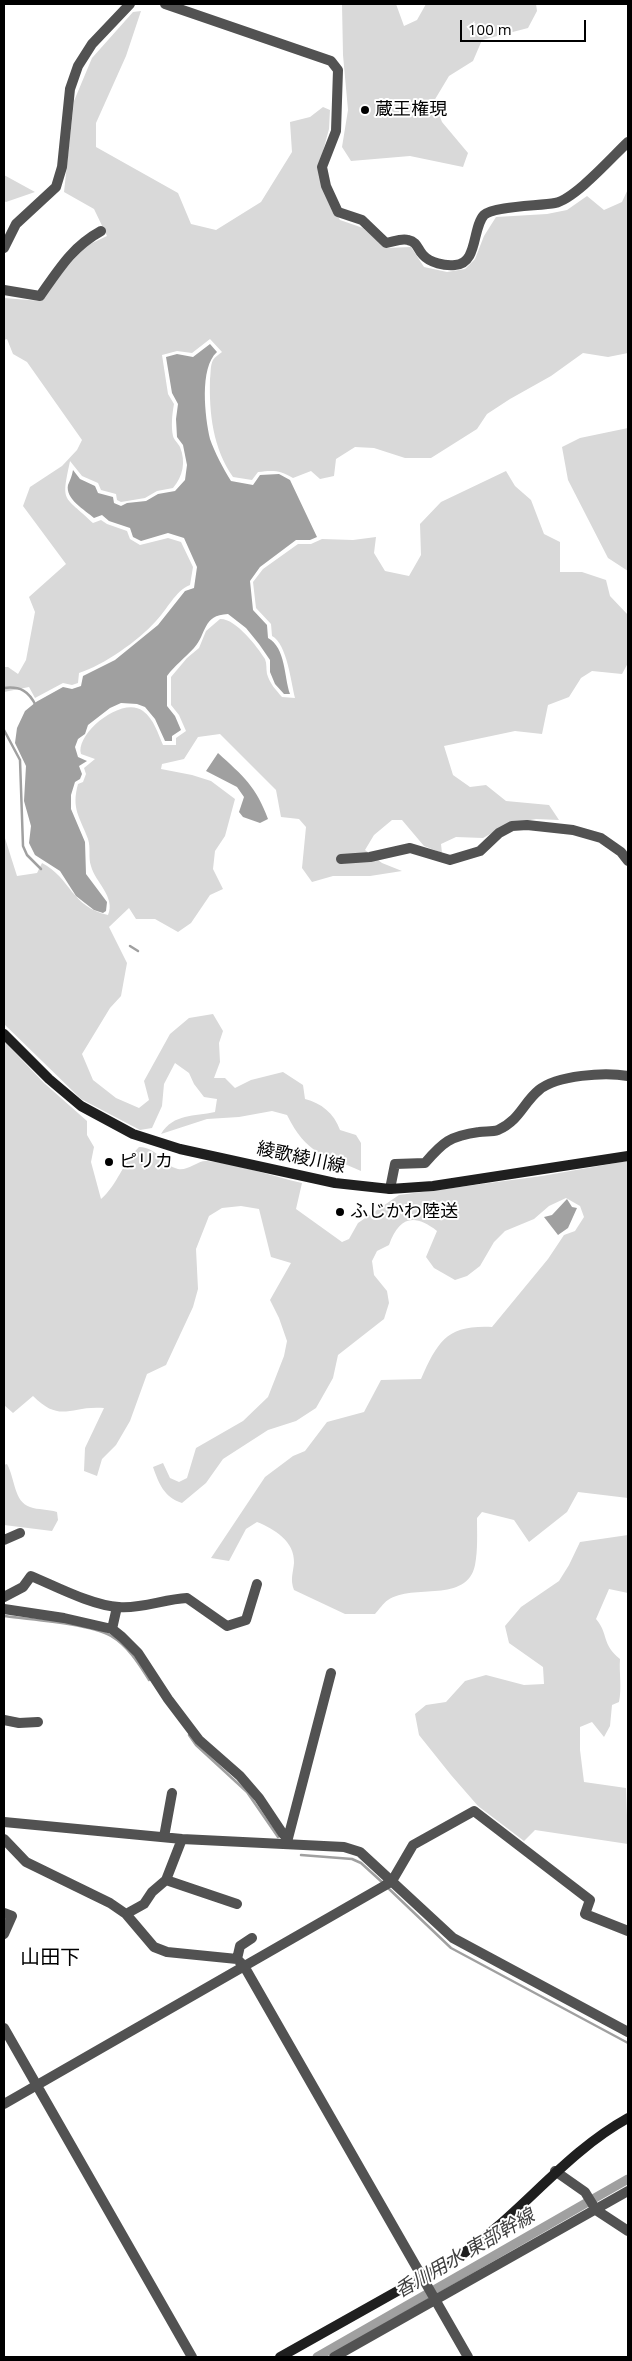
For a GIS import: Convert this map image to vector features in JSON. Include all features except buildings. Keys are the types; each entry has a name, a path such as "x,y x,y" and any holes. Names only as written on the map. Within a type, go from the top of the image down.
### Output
{"main road":[{"name":"綾歌綾川線","path":"4,1034 49,1079 81,1106 133,1134 180,1149 335,1183 390,1189 434,1186 628,1156"},
{"path":"280,2357 422,2277 482,2240 518,2209 555,2171 590,2142 628,2118"}],"street":[{"path":"4,248 16,224 56,188 62,167 70,89 78,66 92,44 130,4"},
{"path":"165,4 331,61 338,70 336,130 322,167 326,186 338,212 362,220 386,243 405,239 416,243 424,256 442,264 458,266 464,262 472,251 478,224 485,214 496,210 558,202 571,196 628,142"},
{"path":"4,290 40,296 82,242 101,231"},
{"path":"341,858 370,857 410,848 450,860 480,851 499,833 512,826 528,824 573,830 601,838 621,852 628,861"},
{"path":"390,1189 395,1164 425,1163 442,1143 452,1138 496,1131 521,1114 538,1091 551,1083 600,1074 628,1076"},
{"path":"4,1540 20,1533"},
{"path":"4,1597 23,1586 32,1576 59,1589 117,1608 156,1605 188,1598 228,1626 246,1620 257,1584"},
{"path":"4,1608 64,1618 112,1630 138,1653 168,1700 199,1740 240,1776 260,1798 288,1840"},
{"path":"112,1630 117,1608"},
{"path":"288,1840 332,1673"},
{"path":"4,1720 19,1723 38,1722"},
{"path":"164,1837 172,1793"},
{"path":"4,2104 240,1963 388,1884 413,1846 474,1811 590,1900 585,1914 628,1931"},
{"path":"4,1822 182,1839 273,1845 288,1840 344,1847 360,1852 388,1884 452,1938 628,2032"},
{"path":"4,1839 26,1862 110,1903 126,1914 154,1947 167,1952 240,1963"},
{"path":"126,1914 144,1904 152,1892 166,1880 182,1839"},
{"path":"166,1880 237,1904"},
{"path":"4,1913 12,1916 4,1934"},
{"path":"252,1938 240,1946 240,1963 468,2357"},
{"path":"4,2028 192,2357"},
{"path":"555,2171 592,2204 628,2231"},
{"path":"334,2357 592,2204 628,2191"}],"shaded area":[{"path":"342,4 396,4 404,26 417,20 426,4 536,4 537,11 528,28 482,40 473,61 449,76 434,101 442,122 468,153 463,167 410,156 351,161 342,147 348,110 343,55"},
{"path":"141,11 126,56 96,123 96,147 178,193 191,224 216,230 261,202 292,152 290,122 310,117 323,107 330,110 329,129 322,155 330,204 340,220 363,228 385,248 411,247 424,267 447,272 465,269 475,259 484,236 496,217 547,214 567,210 587,196 604,210 622,202 628,189 628,353 608,357 583,353 551,376 487,414 477,429 431,458 405,458 374,448 355,447 336,459 334,476 320,479 311,471 293,478 284,473 268,471 258,472 252,480 233,477 221,454 214,430 210,405 211,367 213,360 222,352 210,339 192,353 177,351 162,355 168,394 174,404 173,436 180,447 183,458 183,469 173,488 157,491 145,498 121,502 117,500 116,494 101,490 98,483 82,476 70,461 65,492 70,502 93,523 101,520 127,531 130,539 140,545 168,538 181,542 193,567 190,585 176,596 149,629 110,658 79,673 78,683 72,685 63,683 35,698 29,687 4,692 4,667 8,667 18,674 26,660 35,612 29,597 66,564 23,506 30,487 62,466 77,450 82,440 27,362 13,354 7,339 4,340 4,298 41,301 66,268 86,246 107,236 94,209 64,192 74,101 92,58 133,12"},
{"path":"4,175 35,192 6,202 4,201"},
{"path":"210,344 217,352 211,359 206,381 206,418 210,439 225,471 231,481 253,485 260,475 279,474 290,480 317,537 310,540 296,540 260,567 250,581 253,610 267,625 268,638 278,649 284,663 290,694 284,694 275,684 270,672 270,660 246,628 228,614 220,615 209,622 198,643 167,676 167,706 175,716 181,730 172,736 172,741 165,741 155,719 145,707 137,704 121,703 110,708 88,725 85,734 78,739 75,747 78,757 87,761 79,766 82,774 80,779 75,782 71,795 71,809 85,842 86,874 107,902 106,911 103,913 94,910 76,896 60,871 35,855 29,843 31,826 24,801 26,766 15,743 17,728 25,711 36,702 63,687 72,689 81,686 83,676 115,660 158,625 185,591 194,588 197,567 184,538 168,533 141,541 133,537 130,528 109,521 102,515 94,518 73,499 68,490 68,485 73,470 80,479 95,486 98,493 113,497 114,503 121,506 127,503 146,501 158,494 175,491 185,480 187,465 183,445 177,437 176,419 178,404 172,393 166,357 177,354 193,357"},
{"path":"628,428 628,571 608,558 568,480 562,447 580,438"},
{"path":"506,471 515,486 531,500 544,534 560,542 560,572 582,572 606,580 610,596 628,615 628,663 622,674 592,671 581,678 569,697 548,705 542,734 515,731 444,746 453,775 470,787 486,785 506,801 549,805 559,820 536,819 508,824 483,838 456,837 441,844 442,853 424,846 402,820 392,820 374,835 365,850 382,863 402,871 370,876 333,876 312,882 302,868 306,827 299,819 281,817 276,790 220,734 198,737 184,759 162,764 161,769 211,781 235,799 225,836 215,851 213,869 223,889 210,895 191,923 178,932 155,919 136,919 129,908 109,927 127,963 121,996 110,1008 82,1054 93,1080 116,1098 139,1108 149,1100 144,1081 170,1034 189,1018 213,1014 223,1031 219,1043 220,1062 214,1078 225,1078 235,1088 251,1080 283,1072 303,1085 305,1099 316,1103 331,1114 340,1130 356,1135 361,1143 361,1171 317,1152 302,1138 287,1115 272,1111 239,1117 207,1119 161,1134 166,1127 178,1119 215,1112 217,1099 204,1097 194,1084 189,1073 175,1063 164,1084 162,1106 152,1128 140,1130 81,1099 4,1024 4,835 17,876 37,873 42,863 52,869 86,906 108,915 109,902 91,866 89,842 79,819 75,800 78,784 83,782 86,774 84,768 95,759 81,754 81,746 85,737 92,727 113,712 134,707 147,714 163,745 176,745 176,738 186,731 179,715 171,705 171,677 187,658 199,648 206,631 220,619 226,620 239,628 257,647 265,659 267,674 273,687 282,697 295,698 285,655 277,640 272,636 271,624 256,608 253,582 263,569 298,544 311,544 322,539 353,540 376,537 374,553 385,571 409,576 421,555 420,524 441,502"},
{"path":"218,753 248,782 259,798 268,819 260,823 243,817 239,812 244,797 237,787 206,771"},
{"path":"4,1041 44,1083 87,1121 87,1135 94,1147 91,1162 101,1199 112,1187 128,1160 139,1147 146,1148 178,1169 207,1161 243,1167 302,1183 296,1209 342,1242 349,1239 358,1223 399,1195 542,1176 627,1161 628,1498 578,1492 567,1512 529,1542 514,1520 482,1512 477,1518 475,1565 470,1577 462,1585 451,1589 399,1595 386,1601 375,1614 345,1614 294,1590 292,1580 294,1563 291,1548 276,1532 257,1522 246,1529 229,1561 211,1558 265,1477 293,1456 305,1451 327,1422 364,1412 381,1380 421,1379 439,1345 454,1333 464,1329 492,1327 548,1259 564,1235 575,1231 584,1217 580,1206 566,1198 549,1206 534,1219 505,1231 494,1242 480,1266 467,1276 455,1280 434,1268 426,1257 437,1231 429,1225 414,1220 408,1221 397,1228 389,1245 377,1251 372,1261 374,1275 387,1291 389,1303 384,1319 338,1355 333,1378 316,1408 296,1421 268,1430 223,1459 206,1483 182,1503 166,1493 153,1467 163,1463 170,1478 179,1482 187,1478 196,1448 243,1421 268,1397 284,1356 287,1341 270,1300 291,1263 271,1257 259,1209 241,1206 222,1208 209,1216 196,1249 198,1289 193,1307 166,1365 147,1374 130,1421 116,1445 102,1459 97,1476 84,1471 85,1448 104,1408 59,1411 51,1409 33,1396 13,1413 4,1405"},
{"path":"567,1199 572,1207 577,1208 568,1228 558,1235 544,1217 552,1215"},
{"path":"7,1464 18,1495 25,1504 33,1508 57,1512 58,1520 52,1531 4,1525 4,1465"},
{"path":"628,1535 628,1593 609,1589 596,1619 603,1629 610,1649 620,1659 619,1702 612,1705 610,1726 604,1737 592,1722 580,1727 580,1750 584,1782 626,1788 628,1844 535,1830 524,1841 478,1806 451,1775 419,1735 415,1714 426,1705 446,1702 465,1681 486,1675 524,1685 544,1684 543,1667 509,1643 505,1626 521,1607 559,1581 580,1542"}],"waterway":[{"path":"4,688 15,688 27,693 36,706"},
{"path":"4,730 20,760 23,846 27,855 41,869"},
{"path":"130,946 138,951"},
{"path":"4,1616 90,1628 102,1632 117,1640 128,1650 149,1680"},
{"path":"189,1735 196,1745 247,1792 278,1837"},
{"path":"301,1855 352,1859 361,1863 383,1883"},
{"path":"387,1887 451,1948 628,2043"},
{"name":"香川用水 東部幹線","path":"317,2357 628,2179"}],"place":[{"name":"蔵王権現","path":"365,110"},
{"name":"ピリカ","path":"109,1162"},
{"name":"ふじかわ陸送","path":"340,1212"}],"district":[{"name":"山田下","path":"50,1958"}]}
